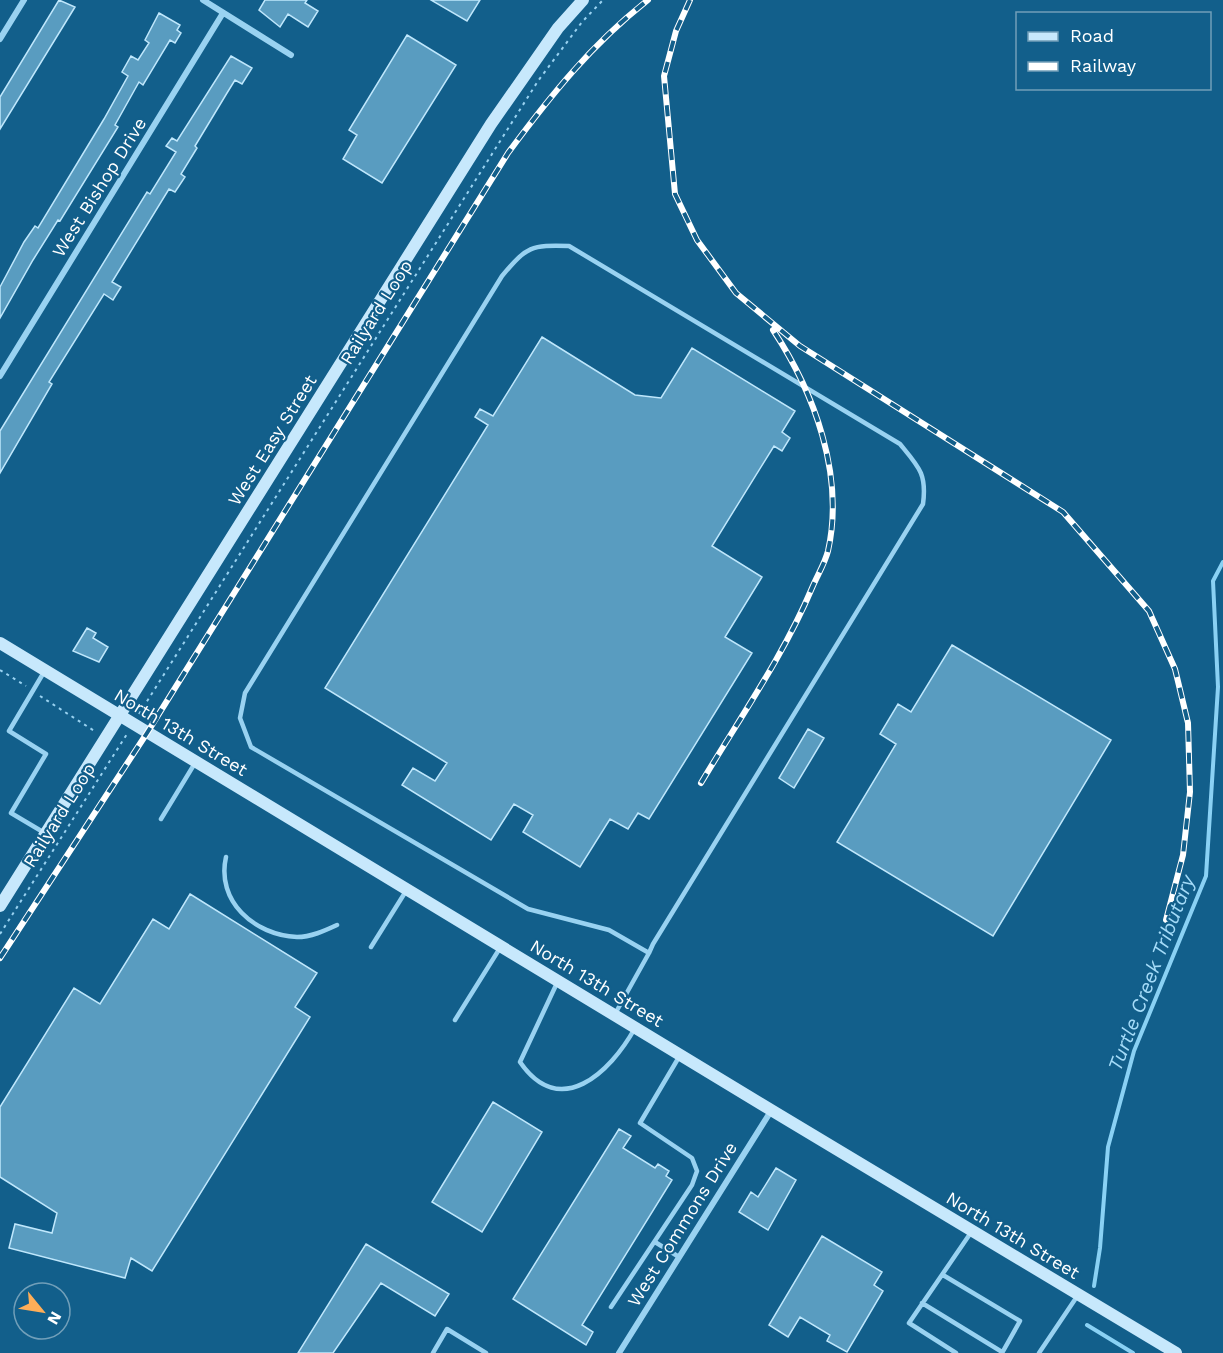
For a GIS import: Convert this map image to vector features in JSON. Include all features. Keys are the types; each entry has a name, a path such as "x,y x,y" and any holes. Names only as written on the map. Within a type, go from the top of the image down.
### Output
{"main road":[{"name":"West Easy Street","path":"0,906 491,124 558,28 583,0"},
{"name":"North 13th Street","path":"0,644 615,1014 771,1111 1176,1353"}],"street":[{"path":"0,39 24,0"},
{"path":"203,0 291,55"},
{"name":"West Bishop Drive","path":"0,376 223,13"},
{"name":"West Commons Drive","path":"619,1353 771,1111"}],"lane":[{"path":"615,1014 649,953 923,504 926,483 916,464 900,444 569,246 540,245 520,254 502,276 245,693 240,718 251,747 528,909 609,930 649,953"},
{"path":"45,671 9,731 46,754 11,813 46,834"},
{"path":"161,819 195,763"},
{"path":"226,857 222,873 231,900 256,926 279,934 298,937 317,934 337,925"},
{"path":"371,947 407,889"},
{"path":"455,1020 502,946"},
{"path":"558,980 520,1062 532,1078 554,1090 573,1090 600,1072 622,1051 636,1027"},
{"path":"611,1307 693,1185 697,1171 692,1158 640,1123 680,1054"},
{"path":"956,1353 909,1323 972,1231"},
{"path":"655,1242 679,1257"},
{"path":"922,1303 1002,1353 1020,1321 943,1275"},
{"path":"1039,1353 1078,1294"},
{"path":"433,1353 447,1329 486,1353"}],"path":[{"name":"Railyard Loop","path":"144,707 538,81 574,32 603,0"},
{"path":"0,670 97,733"},
{"name":"Railyard Loop","path":"0,934 122,742"}],"building":[{"path":"59,0 75,7 0,129 0,97"},
{"path":"265,0 307,0 305,3 318,11 308,27 288,14 280,27 259,10"},
{"path":"431,0 480,0 467,21"},
{"path":"159,13 180,25 177,30 181,33 175,43 170,40 143,85 139,82 115,125 118,127 33,260 0,318 0,287 24,242 35,226 38,228 104,119 128,76 122,72 131,56 138,60 149,43 145,40"},
{"path":"407,35 456,65 382,183 343,159 357,135 349,130"},
{"path":"231,56 252,68 242,84 235,80 195,146 197,148 181,174 185,177 175,192 169,189 112,282 121,287 113,300 104,294 49,382 52,384 0,473 0,431 147,192 150,194 176,152 166,146 172,138 177,141"},
{"path":"542,337 635,395 661,398 692,348 795,411 782,432 790,438 782,451 774,446 712,546 762,577 725,637 752,653 649,819 638,813 628,829 610,819 580,867 523,832 533,815 514,804 491,840 402,785 413,768 435,781 447,763 325,688 488,425 475,417 480,409 493,416"},
{"path":"87,628 96,633 93,638 108,647 99,662 73,651"},
{"path":"952,645 1111,740 993,936 837,842 896,744 880,734 898,704 911,712"},
{"path":"808,729 824,738 794,788 779,778"},
{"path":"190,894 317,973 295,1007 310,1017 152,1271 131,1258 125,1278 9,1248 15,1224 52,1233 57,1213 0,1177 0,1107 74,988 100,1004 153,919 169,929"},
{"path":"493,1102 542,1132 482,1232 432,1202"},
{"path":"619,1129 631,1136 623,1148 655,1168 658,1164 669,1171 666,1176 672,1180 582,1325 593,1332 586,1345 513,1299"},
{"path":"776,1168 796,1180 768,1230 739,1212 751,1192 758,1197"},
{"path":"822,1236 882,1272 874,1285 883,1291 847,1352 827,1341 830,1335 800,1317 788,1337 769,1325"},
{"path":"366,1244 449,1294 435,1316 381,1283 333,1353 298,1353"}],"waterway":[{"name":"Turtle Creek Tributary","path":"1094,1286 1100,1248 1108,1147 1134,1051 1206,876 1218,687 1213,581 1223,562"},
{"name":"Turtle Creek Tributary","path":"1087,1325 1133,1353"}],"railway":[{"path":"0,958 147,733 508,153 540,111 590,53 648,0"},
{"path":"690,0 676,31 664,76 675,194 697,240 736,293 800,346 1063,512 1149,611 1175,669 1188,723 1190,792 1183,855 1166,920"},
{"path":"701,783 788,639 828,551 832,522 832,493 829,464 822,435 801,380 773,330"}]}
